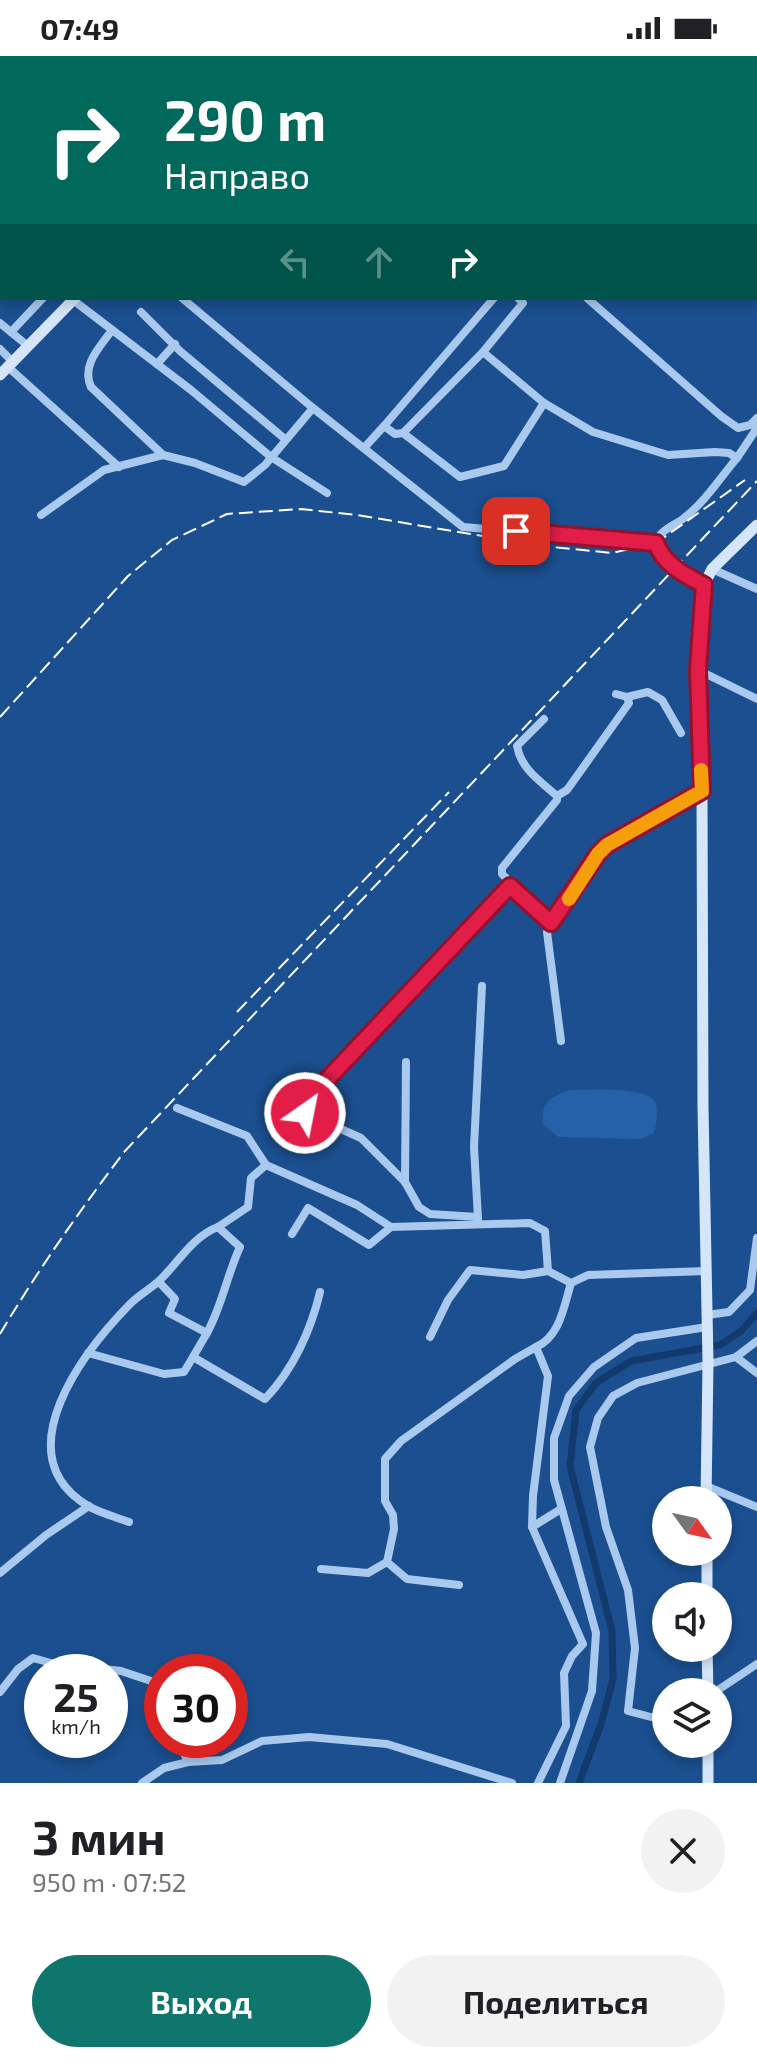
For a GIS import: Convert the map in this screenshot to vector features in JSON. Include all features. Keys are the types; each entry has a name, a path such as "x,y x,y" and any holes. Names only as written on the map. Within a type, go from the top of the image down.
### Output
{"main road":[{"path":"7,368 73,300"},
{"path":"706,1486 708,1362 698,670 704,585 712,569 757,525"},
{"path":"708,1758 708,1783"}],"street":[{"path":"11,332 41,300"},
{"path":"75,300 271,457 327,493"},
{"path":"184,300 313,408 463,527 656,543"},
{"path":"364,448 492,300"},
{"path":"384,426 395,434 403,433 483,352 523,303 520,300"},
{"path":"589,300 721,416 738,428 750,425 757,419"},
{"path":"141,312 180,351 285,439"},
{"path":"0,323 28,346"},
{"path":"112,330 88,365 87,377 91,387 163,455"},
{"path":"157,364 175,344"},
{"path":"0,349 7,368 119,467"},
{"path":"483,352 544,403 593,432 668,455 715,452 729,453 737,458"},
{"path":"211,406 224,389"},
{"path":"403,433 460,477 504,466 544,403"},
{"path":"41,515 104,470 163,455 195,463 244,482 271,457 313,408"},
{"path":"704,585 675,569 656,543 662,532 687,516 700,503 757,428"},
{"path":"712,569 757,589"},
{"path":"698,670 757,699"},
{"path":"616,694 627,697 648,692 662,700 681,733"},
{"path":"551,923 510,886 502,874 502,868 557,796 567,790 629,703 627,697"},
{"path":"544,719 517,746 519,759 557,796"},
{"path":"561,1041 547,932 551,923 607,845 702,791"},
{"path":"510,886 305,1103 305,1113 361,1138 405,1182 419,1207 430,1214 530,1223 545,1231 548,1271"},
{"path":"478,1220 474,1147 482,986"},
{"path":"405,1182 406,1062"},
{"path":"177,1108 247,1136 266,1165 357,1205 391,1227"},
{"path":"129,1522 89,1506 69,1490 51,1460 54,1424 65,1389 88,1353 132,1302 159,1282 206,1232 248,1207 251,1178 266,1165"},
{"path":"292,1234 308,1208 369,1245 391,1227 478,1220"},
{"path":"88,1353 164,1374 184,1372 219,1313 228,1274 240,1247 218,1227"},
{"path":"560,1783 592,1691 596,1633 554,1480 554,1438 569,1396 594,1367 636,1338 707,1321 729,1312 750,1290 757,1238"},
{"path":"430,1337 448,1300 470,1270 523,1275 548,1271 571,1283"},
{"path":"321,1569 368,1573 387,1562 394,1529 393,1515 385,1501 385,1459 401,1441 515,1359 547,1343 557,1326 571,1283 588,1275 707,1271"},
{"path":"159,1282 175,1299 169,1313 207,1333"},
{"path":"193,1357 265,1399 280,1383 313,1321 320,1292"},
{"path":"652,1717 628,1711 635,1648 628,1590 606,1527 590,1447 598,1418 613,1396 637,1383 736,1357 757,1341"},
{"path":"536,1347 548,1376 532,1527 583,1644 572,1656 564,1673 566,1726 538,1783"},
{"path":"736,1357 757,1373"},
{"path":"732,1497 757,1507"},
{"path":"0,1573 46,1535 89,1506"},
{"path":"532,1527 561,1509"},
{"path":"387,1562 407,1579 459,1585"},
{"path":"0,1692 18,1669 33,1658 121,1671 144,1679"},
{"path":"732,1681 757,1664"},
{"path":"142,1783 164,1768 188,1762 222,1760 262,1741 309,1737 387,1744 512,1783"},
{"path":"186,1758 188,1762"}],"shaded area":[{"path":"569,1090 629,1091 650,1097 657,1109 654,1133 641,1139 559,1137 543,1125 543,1111 547,1102"}],"waterway":[{"path":"579,1783 601,1724 613,1679 612,1631 570,1466 576,1410 596,1383 631,1361 720,1345 741,1331 757,1313"}],"railway":[{"path":"0,717 128,576 172,540 227,514 301,509 357,515 542,546 612,553 656,543 745,480"},
{"path":"0,1334 60,1241 125,1151 757,481"},
{"path":"237,1012 449,792"}],"slow traffic":[{"path":"569,899 607,845 702,791 701,770"}],"route":[{"path":"305,1113 305,1103 510,886 551,923 607,845 702,791 698,670 704,585 675,569 656,543 516,531"}]}
